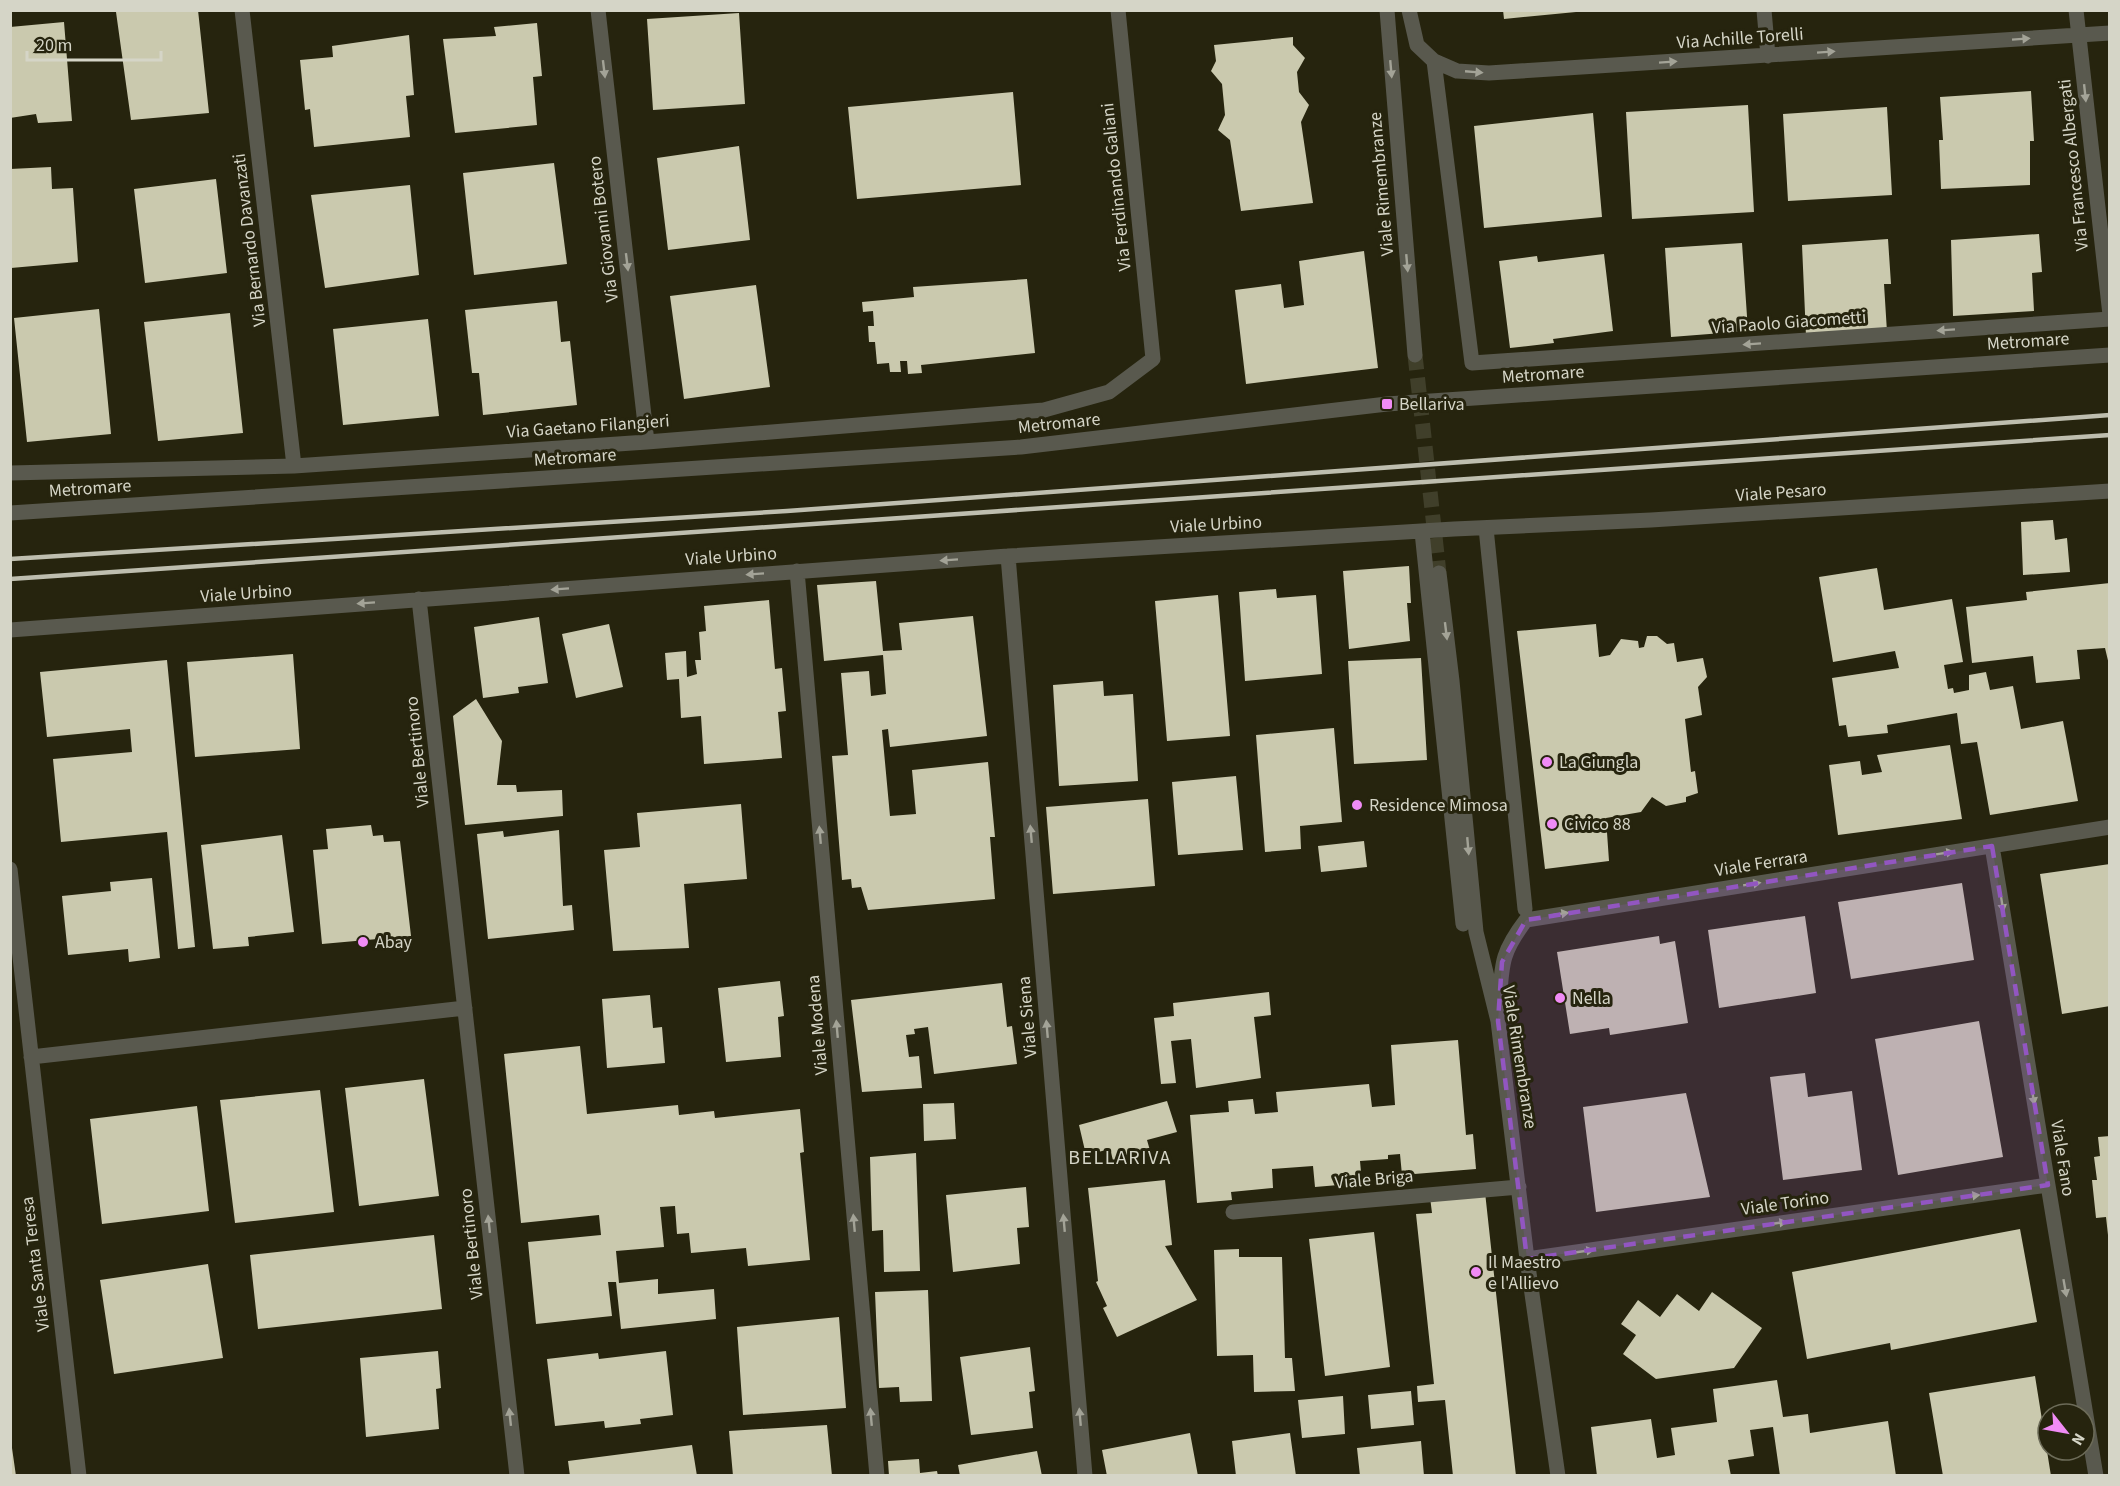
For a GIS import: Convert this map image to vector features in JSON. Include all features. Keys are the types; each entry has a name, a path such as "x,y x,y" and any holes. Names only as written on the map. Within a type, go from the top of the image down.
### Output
{"street":[{"name":"Via Bernardo Davanzati","path":"242,10 294,466"},
{"name":"Via Giovanni Botero","path":"598,10 647,442"},
{"name":"Via Ferdinando Galiani","path":"1118,10 1153,359"},
{"name":"Viale Rimembranze","path":"1388,10 1415,354"},
{"path":"1409,10 1417,45 1434,61"},
{"path":"1764,10 1768,56"},
{"name":"Via Francesco Albergati","path":"2076,10 2109,317"},
{"name":"Via Achille Torelli","path":"1434,61 1457,71 1489,74 2109,33"},
{"name":"Via Paolo Giacometti","path":"1434,61 1472,363 2109,317"},
{"name":"Metromare","path":"10,513 1021,447 1387,404 2109,355"},
{"name":"Via Gaetano Filangieri","path":"10,473 294,466 647,442 1044,410 1109,392 1153,359"},
{"name":"Viale Pesaro","path":"1455,529 1651,520 2109,491"},
{"path":"1486,528 1525,909"},
{"name":"Viale Urbino","path":"10,630 1008,556 1455,529"},
{"path":"1422,532 1463,924"},
{"name":"Viale Siena","path":"1008,556 1085,1476"},
{"name":"Viale Modena","path":"796,571 877,1476"},
{"name":"Viale Rimembranze","path":"1439,573 1452,681 1476,932 1498,1021 1527,1259 1558,1476"},
{"name":"Viale Bertinoro","path":"419,599 517,1476"},
{"name":"Viale Ferrara","path":"1498,1021 1502,962 1511,939 1526,920 2109,827"},
{"name":"Viale Fano","path":"1992,846 2097,1476"},
{"name":"Viale Santa Teresa","path":"10,869 79,1476"},
{"path":"31,1057 465,1008"},
{"name":"Viale Torino","path":"1527,1259 2048,1185"},
{"name":"Viale Briga","path":"1233,1212 1519,1186"}],"highlighted area":[{"path":"1992,846 2048,1185 1527,1259 1498,1021 1502,962 1526,920"}],"building":[{"path":"198,10 209,113 131,120 116,12"},
{"path":"1503,10 1576,10 1576,12 1504,19"},
{"path":"739,13 745,104 653,110 647,19"},
{"path":"64,22 72,121 38,123 36,114 10,118 10,27"},
{"path":"537,23 542,76 533,77 537,125 455,133 443,39 496,36 494,27"},
{"path":"409,35 414,95 406,96 410,137 314,147 310,109 305,110 300,60 333,57 332,46"},
{"path":"1293,37 1293,45 1305,58 1297,72 1299,92 1309,105 1301,122 1313,203 1241,211 1230,140 1218,130 1225,115 1222,84 1211,71 1216,61 1214,45"},
{"path":"2031,91 2034,141 2030,141 2030,185 1941,189 1939,140 1943,140 1940,97"},
{"path":"1013,92 1021,185 857,199 848,107"},
{"path":"1748,105 1754,212 1632,219 1626,112"},
{"path":"1887,107 1892,195 1788,201 1783,114"},
{"path":"1593,113 1602,217 1484,228 1474,126"},
{"path":"739,146 750,240 668,250 657,158"},
{"path":"554,163 567,264 474,275 463,173"},
{"path":"51,167 52,189 73,188 78,262 11,268 10,169"},
{"path":"216,179 227,273 145,283 134,189"},
{"path":"410,185 419,275 325,288 311,195"},
{"path":"2039,234 2042,272 2032,273 2034,311 1953,316 1951,240"},
{"path":"1888,239 1891,284 1884,284 1887,332 1806,336 1802,245"},
{"path":"1742,243 1748,331 1671,337 1665,248"},
{"path":"1364,251 1378,368 1246,384 1235,290 1281,284 1284,308 1304,305 1299,261"},
{"path":"1604,254 1613,331 1553,339 1554,343 1510,348 1499,261 1537,256 1538,262"},
{"path":"1027,279 1035,353 921,365 922,373 908,374 907,361 900,361 901,372 890,372 889,363 877,364 875,342 869,342 868,326 874,326 873,311 863,312 862,302 914,297 913,287"},
{"path":"756,285 770,387 684,399 670,296"},
{"path":"557,301 561,342 570,341 577,405 483,415 479,373 472,373 465,310"},
{"path":"99,309 111,434 27,442 14,318"},
{"path":"230,313 243,433 158,441 144,322"},
{"path":"428,319 439,416 343,425 333,329"},
{"path":"2053,520 2055,540 2067,538 2070,572 2023,575 2021,522"},
{"path":"1409,566 1411,603 1407,603 1410,641 1349,649 1343,571"},
{"path":"1877,568 1884,610 1952,599 1963,662 1944,665 1948,689 1953,688 1954,693 1969,690 1969,675 1986,672 1990,690 2013,686 2021,729 2063,721 2078,801 1990,815 1977,742 1961,744 1957,713 1887,725 1888,733 1848,737 1846,725 1839,726 1832,678 1899,668 1895,651 1833,662 1819,577"},
{"path":"876,581 883,651 902,650 899,623 973,616 987,736 890,747 888,729 882,730 890,816 916,814 912,770 988,762 995,837 990,837 995,899 868,910 861,887 852,888 851,879 842,880 832,756 848,755 841,673 869,671 871,696 886,694 883,655 824,661 817,585"},
{"path":"2110,583 2110,669 2105,648 2077,650 2080,679 2036,683 2033,656 1972,663 1966,607 2027,600 2026,592"},
{"path":"1276,589 1277,598 1316,595 1322,674 1245,681 1239,592"},
{"path":"1218,595 1230,736 1167,741 1155,601"},
{"path":"769,600 775,669 782,668 786,711 778,712 782,758 704,764 701,716 681,718 679,679 667,680 665,653 686,651 687,677 697,674 695,660 701,660 699,632 706,631 704,606"},
{"path":"539,617 548,683 518,687 519,693 483,698 474,627"},
{"path":"609,624 623,687 576,698 562,634"},
{"path":"1596,624 1599,657 1610,655 1621,639 1638,641 1639,648 1644,647 1647,636 1657,636 1667,644 1674,643 1677,662 1703,658 1707,677 1698,687 1702,715 1685,719 1691,772 1695,771 1698,793 1686,797 1686,802 1666,806 1652,797 1641,812 1606,818 1609,861 1545,869 1517,631"},
{"path":"293,654 300,749 195,757 187,662"},
{"path":"1421,658 1427,760 1354,764 1348,661"},
{"path":"167,660 195,947 178,949 167,832 61,842 53,759 132,752 130,729 47,737 40,672"},
{"path":"1103,681 1104,696 1133,694 1138,781 1059,786 1053,685"},
{"path":"476,699 502,741 497,785 516,785 517,792 562,790 563,816 465,825 453,716"},
{"path":"1334,728 1342,822 1300,826 1301,849 1265,852 1256,735"},
{"path":"1950,745 1962,819 1838,835 1829,765 1860,761 1862,775 1882,772 1877,755"},
{"path":"1236,776 1243,850 1178,855 1172,782"},
{"path":"1148,799 1155,886 1053,894 1046,807"},
{"path":"741,804 747,879 684,884 689,948 613,951 604,850 640,847 637,813"},
{"path":"371,825 373,836 383,835 384,842 400,841 411,936 322,944 313,850 328,849 326,829"},
{"path":"559,830 563,906 572,905 574,930 488,939 477,834 503,831 504,837"},
{"path":"282,835 294,932 248,937 249,946 213,949 201,845"},
{"path":"1364,841 1367,867 1321,872 1318,846"},
{"path":"2110,864 2110,1006 2062,1014 2040,874"},
{"path":"152,878 160,958 129,962 128,949 68,955 62,896 111,891 110,882"},
{"path":"1962,883 1974,960 1851,979 1838,902"},
{"path":"1805,916 1816,993 1719,1008 1708,930"},
{"path":"1659,936 1660,944 1675,941 1688,1023 1610,1035 1609,1028 1570,1034 1557,952"},
{"path":"780,981 784,1016 778,1017 781,1057 726,1062 718,988"},
{"path":"1002,983 1007,1027 1012,1026 1017,1064 934,1074 928,1027 914,1029 915,1034 906,1035 909,1057 919,1056 922,1088 862,1092 851,1000"},
{"path":"1269,992 1271,1015 1254,1017 1261,1078 1196,1088 1191,1039 1171,1041 1176,1083 1161,1084 1154,1018 1174,1016 1173,1003"},
{"path":"650,995 653,1028 662,1027 665,1063 607,1068 602,999"},
{"path":"1979,1021 2003,1157 1898,1175 1875,1039"},
{"path":"1458,1040 1466,1135 1473,1134 1476,1169 1402,1175 1400,1154 1388,1155 1388,1159 1360,1161 1362,1183 1315,1187 1313,1166 1272,1169 1273,1188 1231,1192 1232,1200 1197,1203 1190,1115 1229,1112 1228,1101 1253,1099 1255,1114 1278,1112 1276,1092 1369,1084 1372,1107 1395,1105 1391,1045"},
{"path":"580,1046 587,1114 678,1105 679,1115 714,1111 715,1118 800,1109 804,1152 800,1153 810,1260 748,1266 746,1248 691,1253 689,1233 677,1234 675,1206 660,1207 664,1247 616,1251 619,1283 658,1279 658,1294 714,1289 716,1319 621,1329 616,1282 608,1282 612,1316 536,1324 528,1242 601,1235 599,1215 521,1223 504,1054"},
{"path":"1805,1073 1808,1097 1852,1091 1862,1170 1783,1180 1770,1077"},
{"path":"424,1079 439,1196 359,1206 345,1088"},
{"path":"320,1090 334,1212 235,1223 220,1100"},
{"path":"1686,1093 1710,1197 1596,1212 1583,1107"},
{"path":"1167,1101 1177,1132 1147,1140 1151,1154 1114,1164 1110,1149 1086,1155 1079,1125"},
{"path":"954,1103 956,1139 924,1141 923,1104"},
{"path":"197,1106 209,1211 102,1224 90,1119"},
{"path":"2110,1136 2110,1235 2108,1235 2106,1217 2096,1218 2092,1180 2097,1180 2094,1157 2100,1156 2098,1137"},
{"path":"916,1153 920,1271 884,1272 883,1230 872,1231 870,1157"},
{"path":"1165,1180 1172,1245 1165,1246 1197,1300 1117,1337 1103,1308 1107,1306 1096,1282 1098,1281 1088,1188"},
{"path":"1026,1187 1029,1227 1017,1228 1020,1264 953,1272 946,1195"},
{"path":"1485,1192 1516,1476 1453,1476 1445,1400 1418,1402 1417,1386 1434,1384 1416,1214 1432,1213 1430,1197"},
{"path":"2020,1229 2037,1322 1891,1350 1890,1343 1807,1359 1792,1272"},
{"path":"1374,1232 1390,1367 1325,1376 1309,1239"},
{"path":"434,1235 442,1309 258,1329 250,1255"},
{"path":"1239,1249 1239,1257 1282,1257 1285,1358 1292,1358 1295,1391 1254,1392 1253,1355 1217,1356 1214,1250"},
{"path":"208,1264 223,1358 114,1374 100,1280"},
{"path":"928,1290 932,1401 900,1402 899,1387 879,1388 875,1292"},
{"path":"1712,1292 1762,1328 1734,1368 1656,1379 1623,1354 1636,1335 1621,1324 1638,1300 1660,1317 1677,1294 1699,1311"},
{"path":"839,1317 846,1408 743,1415 737,1327"},
{"path":"1030,1347 1035,1391 1029,1392 1033,1428 971,1435 960,1357"},
{"path":"438,1351 441,1388 436,1389 439,1429 366,1437 360,1358"},
{"path":"666,1351 673,1415 640,1419 641,1424 605,1428 604,1421 555,1426 547,1359 598,1353 599,1359"},
{"path":"2035,1376 2039,1402 2036,1402 2036,1462 2049,1462 2051,1476 1943,1476 1929,1393"},
{"path":"1777,1380 1783,1417 1808,1414 1810,1433 1888,1421 1896,1476 1780,1476 1773,1427 1750,1430 1754,1456 1728,1460 1731,1476 1597,1476 1591,1427 1651,1419 1657,1458 1675,1455 1671,1428 1717,1422 1713,1389"},
{"path":"1411,1391 1414,1425 1371,1429 1368,1395"},
{"path":"1343,1396 1345,1434 1302,1438 1298,1400"},
{"path":"827,1425 832,1476 733,1476 729,1431"},
{"path":"1190,1433 1198,1476 1107,1476 1102,1450"},
{"path":"1290,1433 1296,1476 1236,1476 1232,1441"},
{"path":"1421,1441 1424,1476 1360,1476 1357,1448"},
{"path":"692,1445 697,1476 570,1476 568,1461"},
{"path":"10,1448 12,1448 16,1476 10,1476"},
{"path":"1037,1451 1042,1476 960,1476 958,1465"},
{"path":"919,1459 920,1473 937,1471 938,1476 889,1476 888,1461"}],"tunnel":[{"path":"1415,355 1439,573"}],"railway":[{"path":"10,559 787,511 2110,415"},
{"path":"10,579 2110,435"}],"place":[{"name":"Bellariva","path":"1387,404"},
{"name":"La Giungla","path":"1547,762"},
{"name":"Residence Mimosa","path":"1357,805"},
{"name":"Civico 88","path":"1552,824"},
{"name":"Abay","path":"363,942"},
{"name":"Nella","path":"1560,998"},
{"name":"Il Maestro e l'Allievo","path":"1476,1272"}],"district":[{"name":"BELLARIVA","path":"1120,1157"}]}
